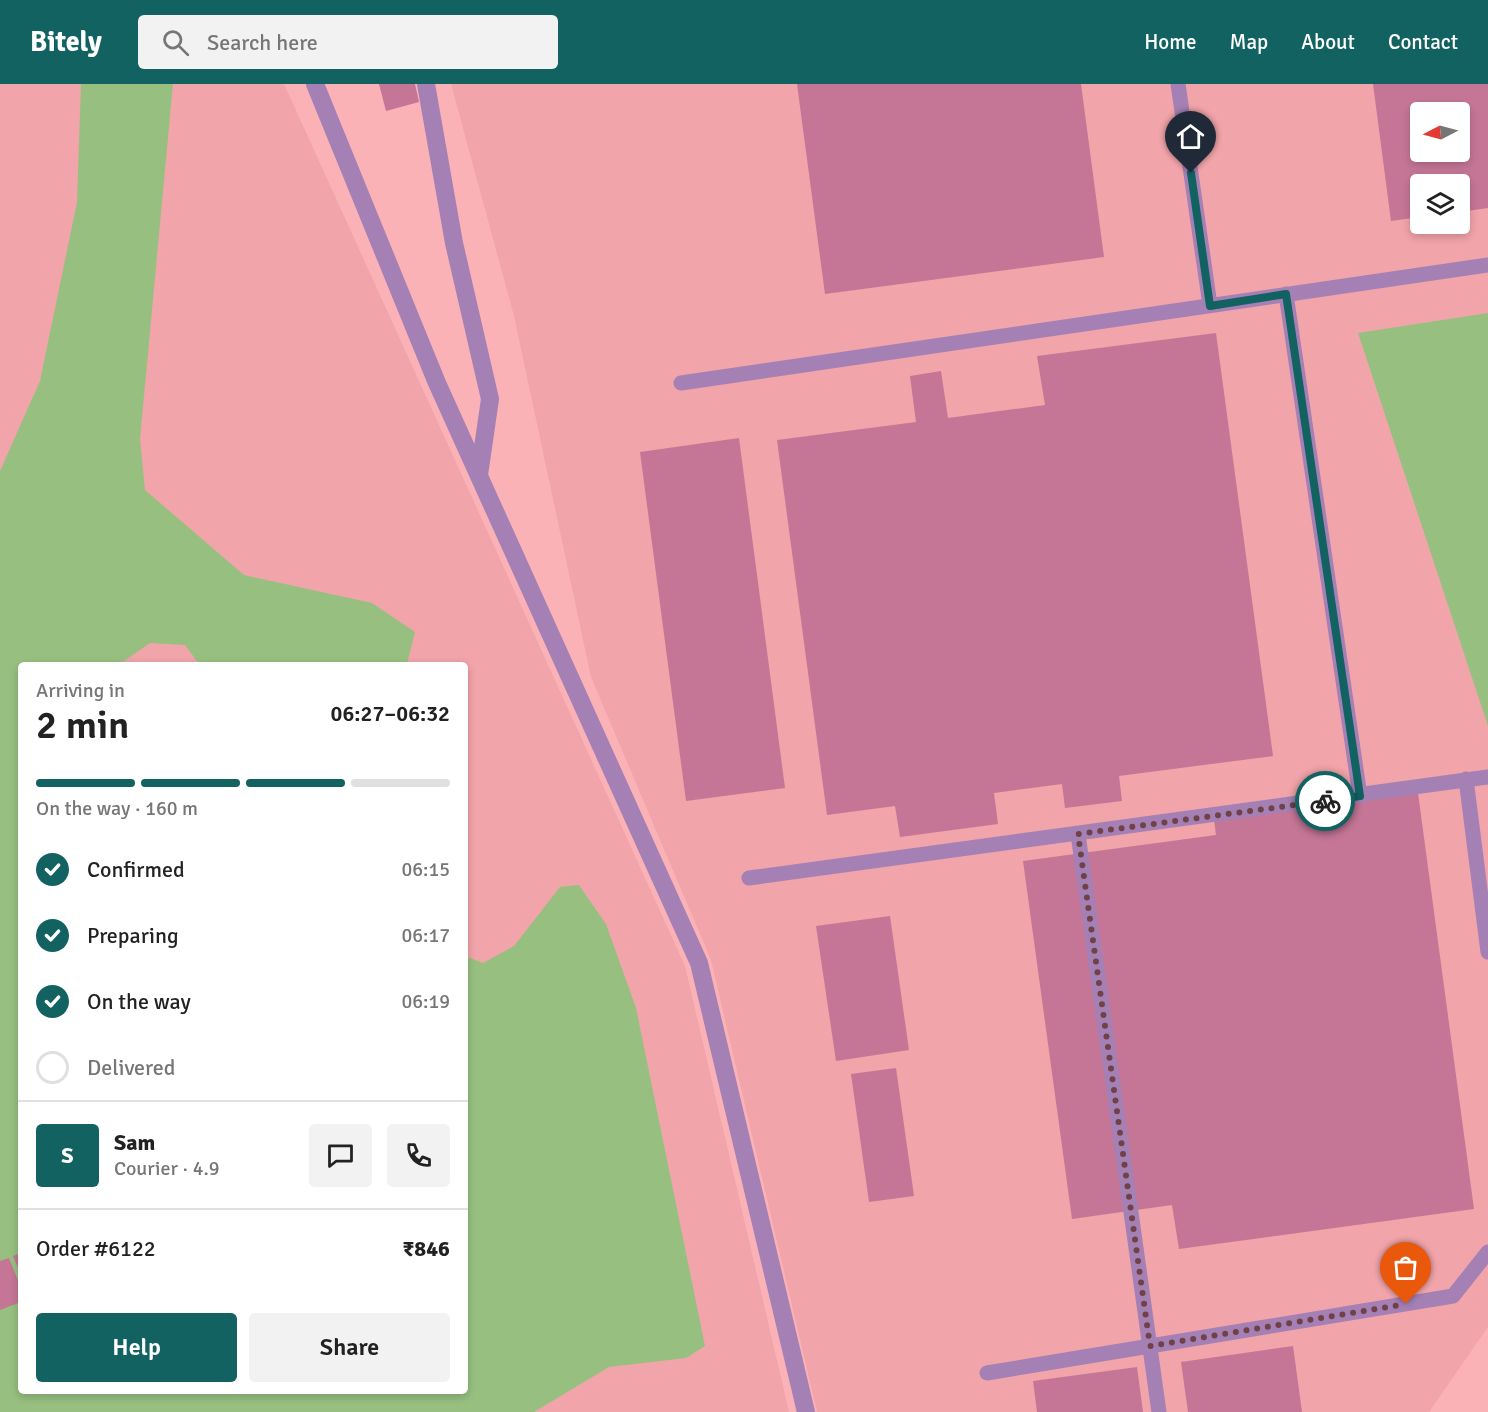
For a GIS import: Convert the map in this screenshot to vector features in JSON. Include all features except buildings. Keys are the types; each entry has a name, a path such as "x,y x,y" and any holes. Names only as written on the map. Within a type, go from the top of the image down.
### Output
{"street":[{"path":"315,84 437,383 699,963 806,1412"},
{"path":"426,84 454,243 490,399 479,475"}],"lane":[{"path":"1178,84 1210,306"},
{"path":"681,383 1488,265"},
{"path":"1286,294 1360,796"},
{"path":"749,878 1488,777"},
{"path":"1466,779 1488,952"},
{"path":"1078,834 1159,1412"},
{"path":"987,1373 1453,1296 1488,1252"}],"shaded area":[{"path":"0,84 284,84 685,966 789,1412 0,1412"},
{"path":"451,84 1488,84 1488,1327 1429,1412 817,1412 711,960 591,677 514,316"}],"green space":[{"path":"81,84 173,84 140,439 145,490 244,575 372,603 415,632 408,662 198,662 185,645 150,643 123,662 18,662 18,1394 468,1394 468,957 483,963 514,946 560,887 579,885 606,924 636,1008 705,1346 686,1358 609,1367 534,1412 0,1412 0,471 40,381 77,202"},
{"path":"1488,313 1488,726 1358,333"}],"way so far":[{"path":"1325,801 1078,834 1150,1346 1406,1304"}],"route":[{"path":"1191,173 1210,306 1286,294 1360,796 1325,801"}]}
